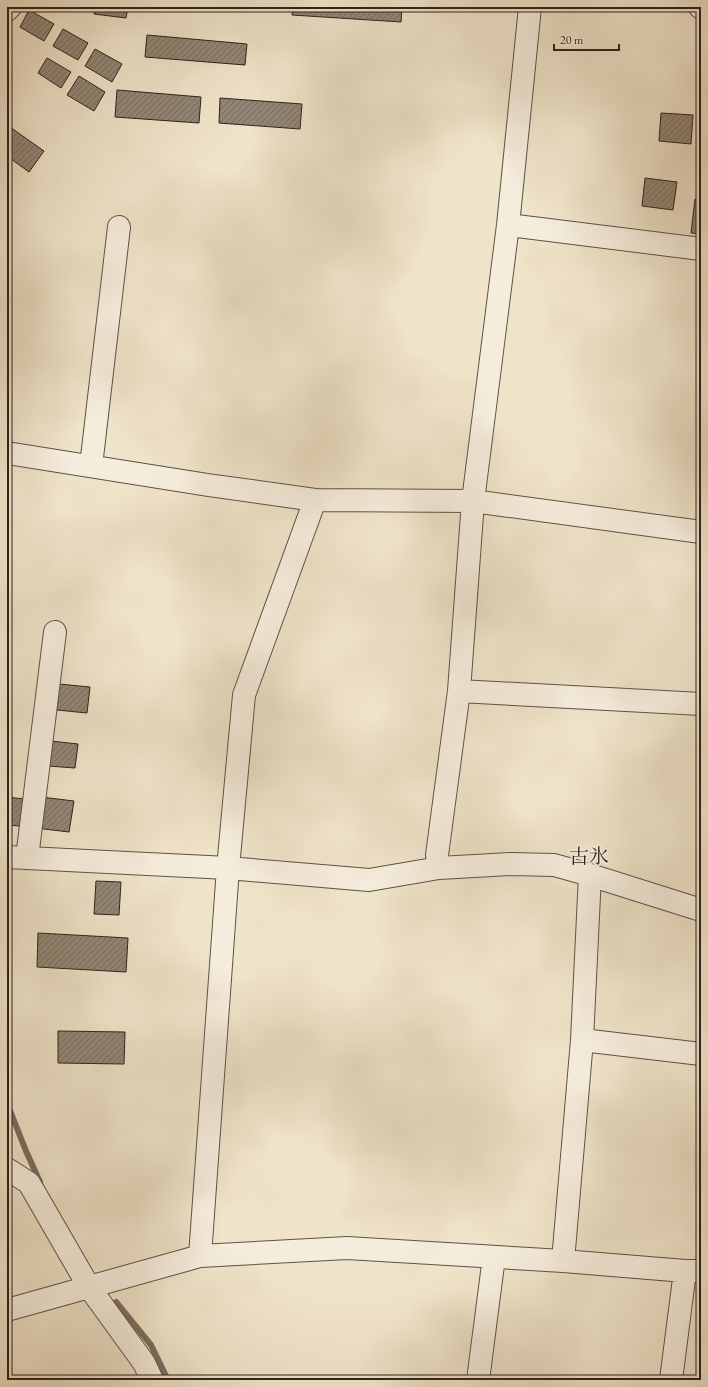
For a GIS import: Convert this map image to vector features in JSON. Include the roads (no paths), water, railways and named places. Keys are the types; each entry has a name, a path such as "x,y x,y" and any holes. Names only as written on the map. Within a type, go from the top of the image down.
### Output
{"street":[{"path":"7,10 10,7"},
{"path":"439,868 437,855 459,691 473,502 508,224 530,7"},
{"path":"508,224 701,249"},
{"path":"91,466 119,227"},
{"path":"7,453 315,500 473,502 701,532"},
{"path":"200,1256 228,868 244,695 315,500"},
{"path":"55,632 17,858 228,868 369,880 439,868 525,864 554,865 590,874 701,910"},
{"path":"459,691 701,704"},
{"path":"563,1261 582,1040 590,874"},
{"path":"582,1040 701,1054"},
{"path":"7,1170 29,1183 89,1287 144,1363 152,1380"},
{"path":"7,1310 200,1256 347,1248 494,1256 693,1271 671,1380"},
{"path":"478,1380 494,1256"}],"waterway":[{"path":"7,1103 40,1182"},
{"path":"116,1302 151,1345 168,1380"}],"district":[{"name":"古氷","path":"589,856"}]}
